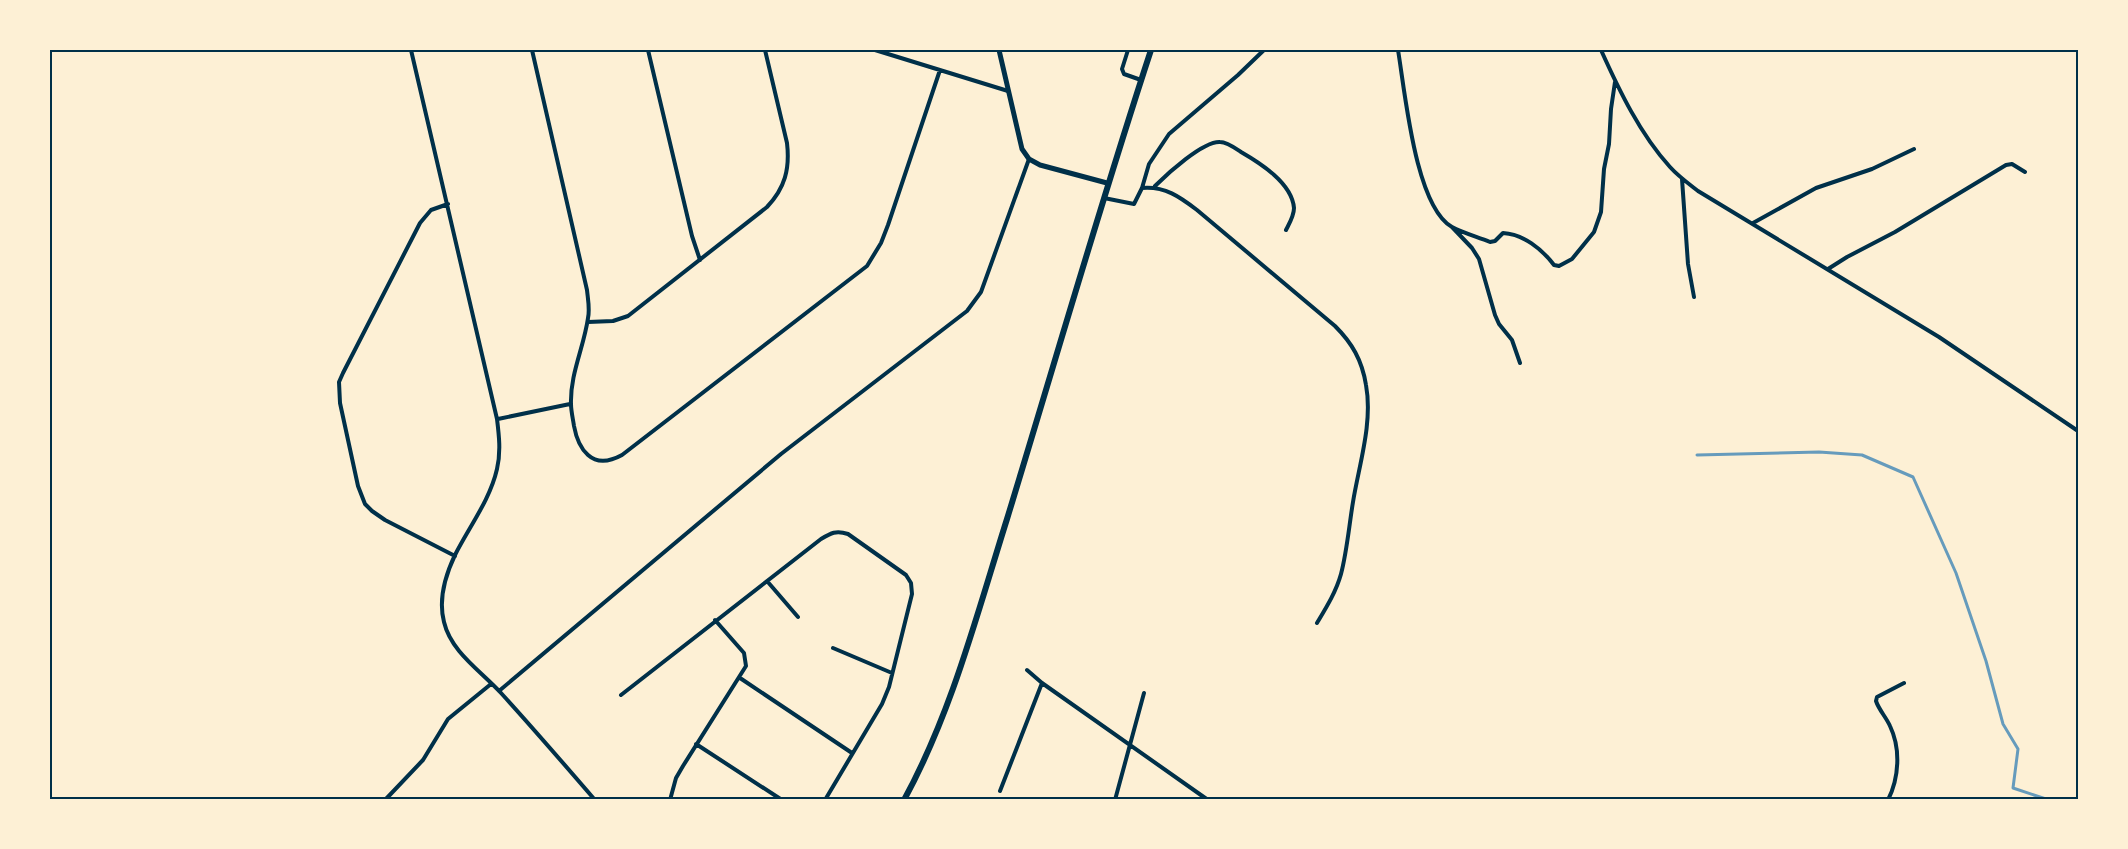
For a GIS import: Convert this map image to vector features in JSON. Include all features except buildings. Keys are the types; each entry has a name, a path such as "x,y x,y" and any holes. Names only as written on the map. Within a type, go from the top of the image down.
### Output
{"main road":[{"path":"904,800 942,719 962,662 1107,183 1151,50"}],"street":[{"path":"411,50 497,419 499,450 493,483 445,579 444,621 448,633 459,650 499,691 595,800"},
{"path":"532,50 584,273 589,305 588,322 572,383 570,404 575,431 584,451 597,460 611,460 618,457 860,273 881,243 940,70"},
{"path":"648,50 692,236 700,260"},
{"path":"588,322 621,320 767,207 777,196 787,174 789,159 765,50"},
{"path":"874,50 1009,91"},
{"path":"999,50 1022,150 1029,159 1040,165 1107,183"},
{"path":"1128,50 1122,69 1124,74 1141,80"},
{"path":"1103,197 1134,204 1142,188 1149,164 1168,134 1264,50"},
{"path":"1398,50 1417,164 1427,193 1440,216 1472,248 1479,259 1495,315 1512,340 1520,363"},
{"path":"1602,50 1615,82 1650,140 1670,167 1698,191 1939,337 2079,431"},
{"path":"1451,227 1490,242 1495,242 1503,233 1515,234 1526,239 1554,265 1562,266 1572,259 1594,232 1601,212 1615,82"},
{"path":"1155,187 1185,159 1211,143 1227,144 1266,167 1278,179 1290,197 1294,208 1292,219 1286,230"},
{"path":"1753,223 1816,188 1872,169 1914,149"},
{"path":"499,691 782,454 967,311 981,292 1029,159"},
{"path":"1828,270 2006,165 2013,164 2025,172"},
{"path":"1682,178 1688,264 1694,297"},
{"path":"1142,188 1155,187 1179,196 1197,210 1335,326 1346,337 1359,357 1366,386 1366,421 1362,460 1341,576 1329,604 1317,623"},
{"path":"448,204 431,210 420,223 343,373 338,392 356,476 365,504 386,520 455,556"},
{"path":"497,419 570,404"},
{"path":"621,695 820,539 840,531 848,534 906,574 911,583 912,594 889,687 882,704 825,800"},
{"path":"768,581 798,616"},
{"path":"670,800 676,778 746,666 744,652 716,620"},
{"path":"833,648 892,673"},
{"path":"1027,670 1042,683 1208,800"},
{"path":"740,678 852,753"},
{"path":"1000,791 1042,683"},
{"path":"1888,800 1894,787 1898,764 1893,735 1876,701 1881,694 1904,683"},
{"path":"385,800 423,760 448,719 491,684"},
{"path":"1115,800 1144,693"},
{"path":"696,744 782,800"}],"waterway":[{"path":"1697,455 1819,452 1862,455 1913,477 1956,573 1986,661 2003,724 2018,749 2013,788 2049,800"}]}
